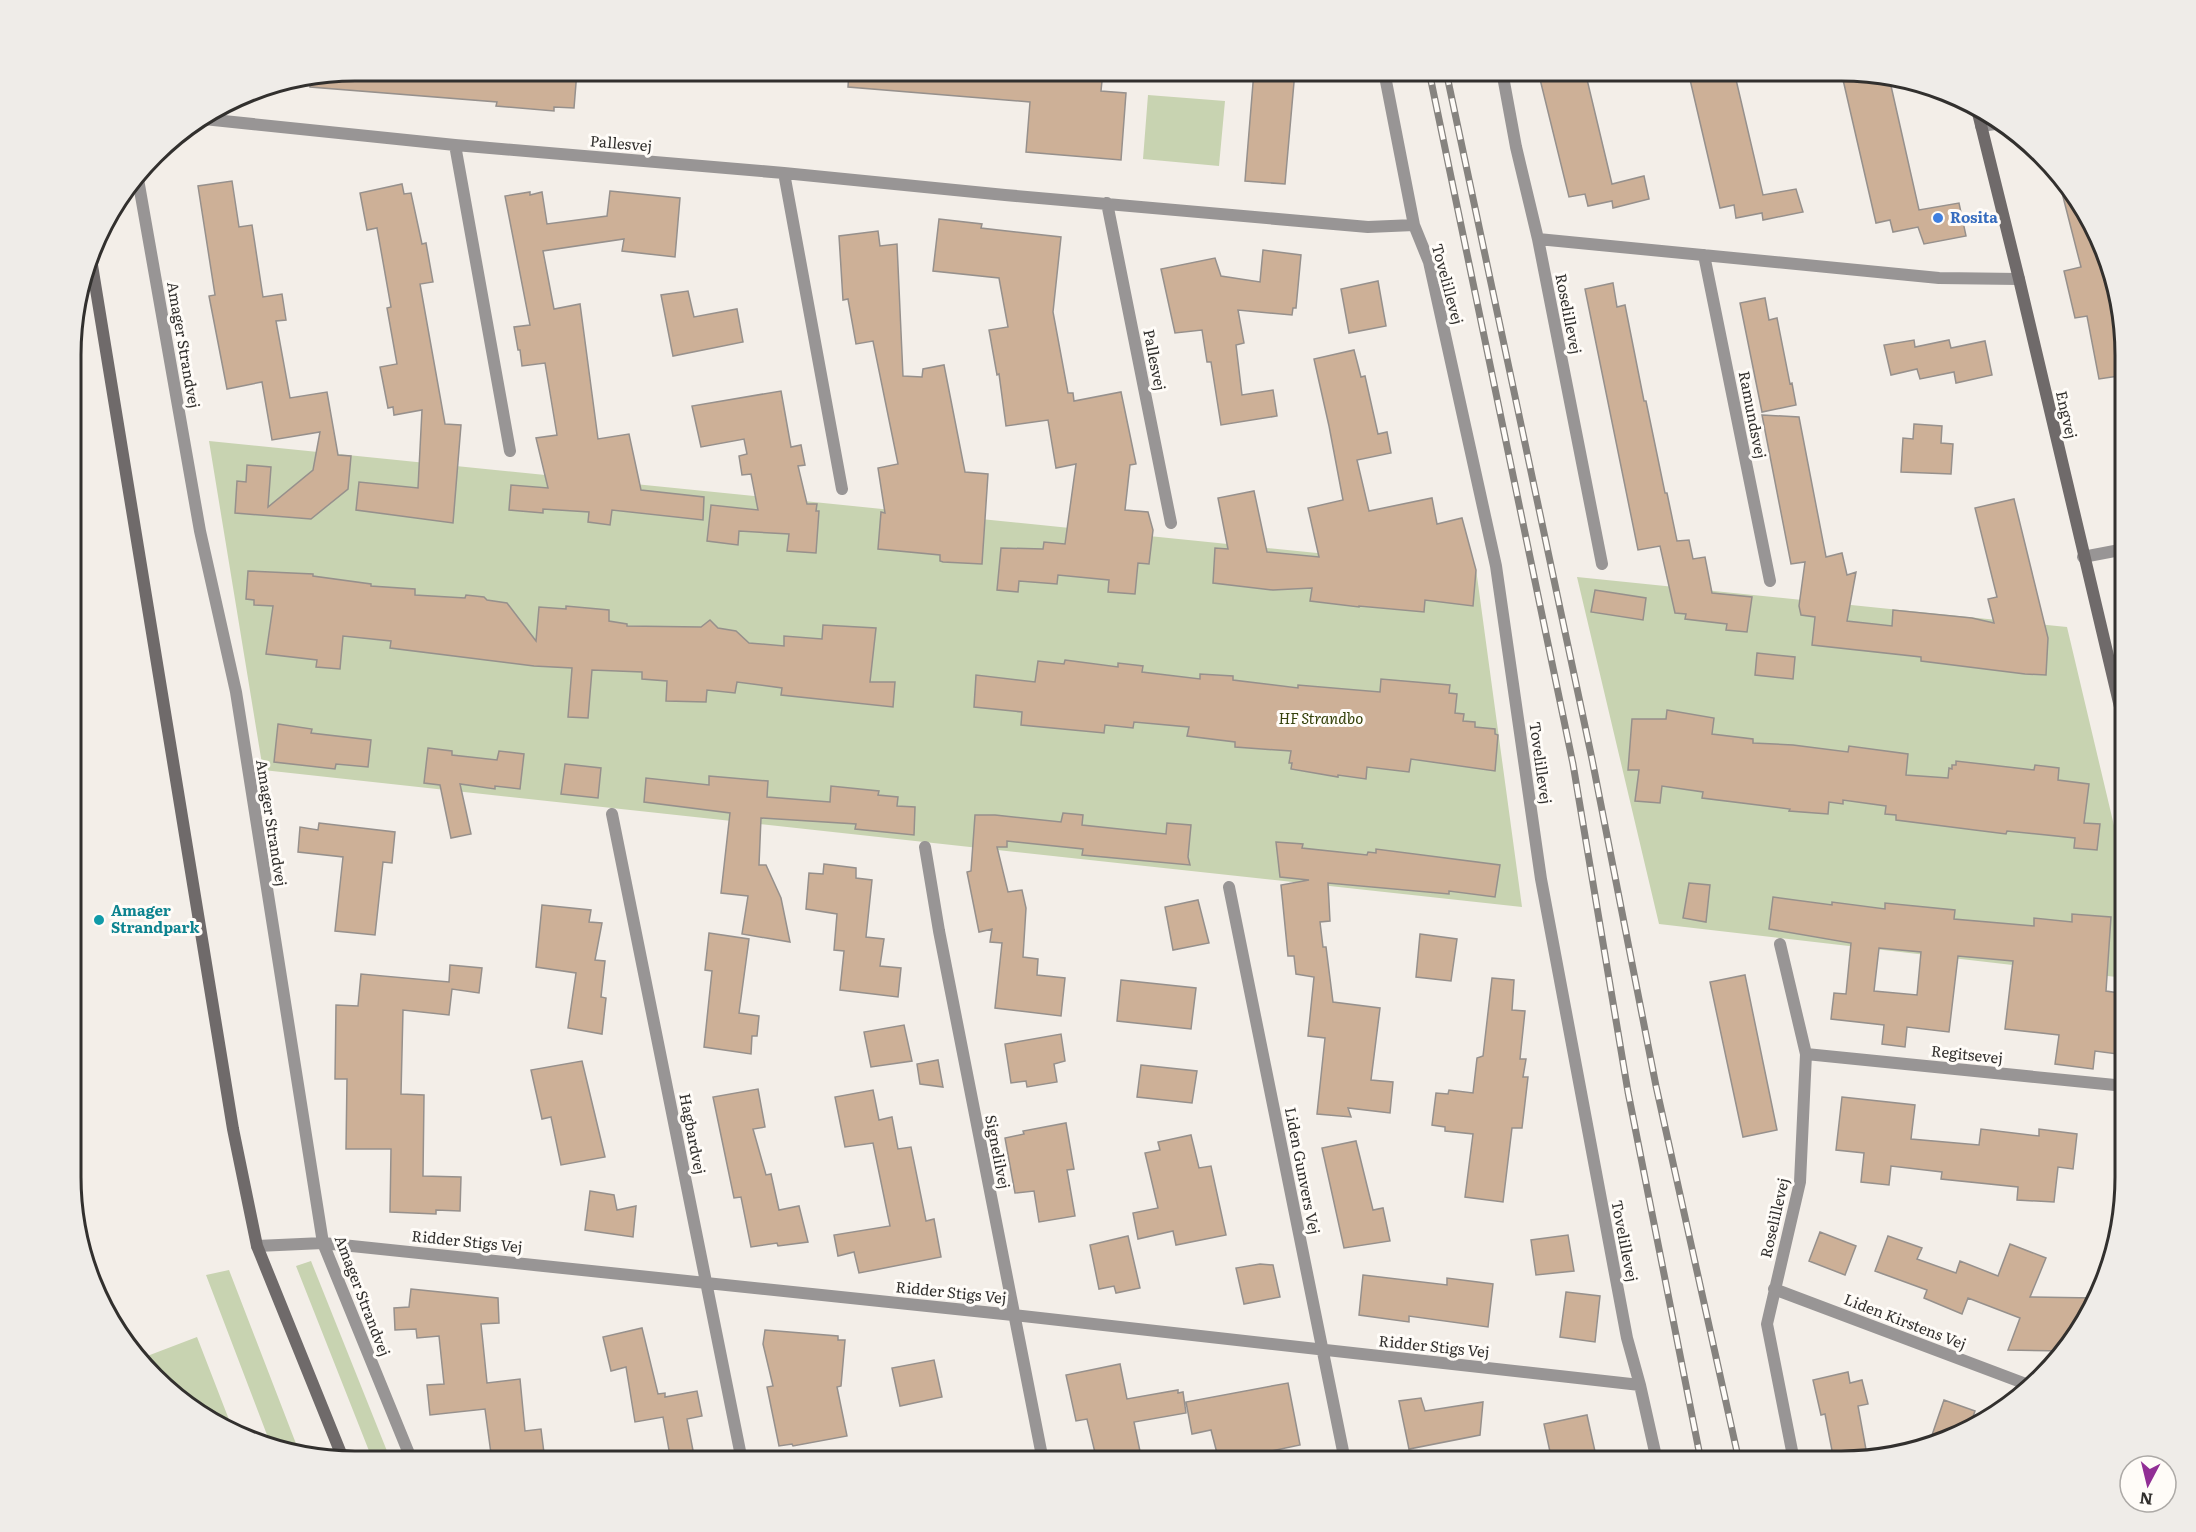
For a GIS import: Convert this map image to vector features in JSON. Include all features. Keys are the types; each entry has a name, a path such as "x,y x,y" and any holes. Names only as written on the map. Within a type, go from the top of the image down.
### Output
{"street":[{"name":"Tovelillevej","path":"1386,81 1414,225 1429,262 1496,566 1541,879 1627,1338 1655,1451"},
{"name":"Roselillevej","path":"1504,81 1516,147 1538,239 1602,564"},
{"name":"Pallesvej","path":"216,119 455,146 784,173 993,194 1368,227 1414,225"},
{"name":"Engvej","path":"1979,119 2115,687"},
{"path":"1981,126 1989,125"},
{"path":"455,146 510,451"},
{"path":"784,173 842,489"},
{"name":"Amager Strandvej","path":"139,186 200,531 236,692 323,1243 408,1451"},
{"name":"Pallesvej","path":"1107,203 1171,523"},
{"path":"1538,239 1939,278 2019,279"},
{"name":"Ramundsvej","path":"1704,255 1770,581"},
{"path":"93,274 233,1129 257,1246 340,1450"},
{"path":"2083,557 2115,551"},
{"name":"Hagbardvej","path":"612,814 740,1451"},
{"name":"Signelilvej","path":"925,847 939,931 1041,1451"},
{"name":"Liden Gunvers Vej","path":"1229,887 1344,1451"},
{"name":"Roselillevej","path":"1780,944 1806,1054 1800,1182 1767,1324 1792,1451"},
{"name":"Regitsevej","path":"1806,1054 2115,1085"},
{"name":"Ridder Stigs Vej","path":"257,1246 323,1243 1013,1315 1640,1386"},
{"name":"Liden Kirstens Vej","path":"1774,1289 2022,1383"}],"green space":[{"path":"1148,95 1225,101 1219,166 1143,159"},
{"name":"HF Strandbo","path":"209,441 1476,569 1522,907 263,770"},
{"path":"1577,577 2067,627 2115,830 2115,977 1659,924"},
{"path":"311,1261 387,1451 369,1451 296,1266"},
{"path":"229,1270 296,1445 267,1436 206,1275"},
{"path":"197,1337 229,1420 203,1405 174,1383 147,1356"}],"building":[{"path":"355,81 576,81 574,108 554,107 554,111 496,106 497,102 310,87 310,85 319,83"},
{"path":"848,81 1102,81 1101,91 1126,93 1121,160 1026,152 1030,102 848,87"},
{"path":"1253,81 1294,81 1285,184 1245,181"},
{"path":"1540,81 1587,81 1612,184 1644,176 1649,199 1613,208 1612,201 1588,206 1585,194 1569,197"},
{"path":"1690,81 1736,81 1763,195 1796,189 1803,212 1763,220 1762,213 1736,218 1734,205 1720,208"},
{"path":"1843,81 1891,85 1919,210 1959,203 1966,236 1924,244 1918,227 1893,232 1890,220 1876,223"},
{"path":"232,181 239,227 252,225 263,297 282,294 286,320 276,321 290,398 327,392 338,455 351,456 348,489 311,519 235,513 237,481 246,482 247,465 271,467 268,507 313,470 320,432 272,440 262,382 227,389 209,296 215,295 198,186"},
{"path":"402,184 404,194 411,193 422,244 426,243 433,282 420,284 445,424 461,425 453,523 356,510 359,482 418,488 422,410 394,415 393,407 388,408 380,367 397,364 387,308 391,307 377,228 367,230 360,193"},
{"path":"610,191 680,198 675,257 622,251 624,239 543,251 554,309 580,304 598,439 629,434 641,490 704,497 703,520 612,510 610,525 588,522 589,512 543,509 543,513 509,510 511,485 548,488 536,438 557,435 545,363 522,366 520,350 518,350 514,327 530,325 505,196 542,192 547,224 607,216"},
{"path":"2062,194 2087,234 2106,284 2113,319 2115,377 2099,379 2087,316 2075,318 2064,271 2081,267"},
{"path":"939,219 982,224 981,228 1061,237 1053,312 1068,393 1073,393 1074,401 1121,392 1136,464 1130,465 1125,510 1148,512 1153,530 1149,564 1138,563 1135,594 1108,592 1109,580 1058,575 1057,584 1019,581 1018,592 997,590 1001,548 1043,549 1044,542 1065,544 1076,464 1056,468 1048,420 1006,426 999,374 997,375 989,330 1008,327 999,278 933,271"},
{"path":"878,231 880,246 897,244 903,376 922,377 923,369 944,365 965,472 988,474 982,564 943,562 940,561 940,555 878,549 881,512 885,513 878,468 898,464 873,341 856,344 848,299 843,300 839,236"},
{"path":"1263,250 1301,255 1296,308 1293,308 1292,315 1238,310 1244,343 1236,345 1242,395 1273,390 1277,416 1221,425 1211,362 1207,362 1202,330 1175,333 1161,269 1215,258 1221,276 1260,282"},
{"path":"1378,281 1386,326 1349,333 1341,289"},
{"path":"1613,283 1617,307 1625,305 1644,401 1646,401 1677,541 1689,540 1693,559 1705,557 1712,593 1752,597 1747,632 1726,630 1727,624 1685,619 1686,614 1675,613 1660,546 1638,550 1585,289"},
{"path":"688,291 694,317 737,309 743,342 673,356 661,295"},
{"path":"1765,298 1769,320 1777,318 1796,405 1762,412 1740,303"},
{"path":"1914,340 1915,347 1949,340 1951,348 1985,341 1992,375 1956,383 1954,372 1920,379 1917,369 1891,375 1884,345"},
{"path":"1354,350 1361,377 1365,376 1378,434 1387,432 1391,453 1357,460 1369,511 1432,498 1437,524 1462,518 1476,570 1473,606 1425,600 1424,612 1359,607 1310,601 1312,588 1273,590 1213,583 1215,548 1228,549 1218,498 1254,491 1267,552 1319,557 1308,508 1343,500 1314,359"},
{"path":"781,391 791,447 801,445 805,465 798,466 807,504 817,504 816,511 819,511 816,553 787,551 789,534 739,531 738,545 707,541 711,505 758,510 751,474 742,475 739,456 747,454 744,439 701,447 692,406"},
{"path":"1762,415 1799,417 1826,557 1842,553 1847,575 1856,572 1847,621 1892,626 1893,610 1972,618 1994,623 1988,599 1997,597 1975,508 2014,499 2048,638 2046,675 1921,661 1921,657 1812,645 1815,617 1801,615 1799,606 1805,562 1791,564"},
{"path":"1914,424 1942,426 1941,443 1953,444 1951,474 1901,472 1903,438 1913,439"},
{"path":"248,571 313,574 313,576 371,584 371,586 415,589 415,595 484,597 487,600 507,603 536,641 539,607 566,609 566,606 609,610 609,621 627,624 627,626 701,627 710,620 718,628 736,631 749,643 784,646 784,636 822,639 823,625 876,628 870,682 895,682 893,707 781,695 782,688 737,682 735,693 707,690 706,702 666,701 667,681 642,679 642,672 592,670 588,718 568,717 572,668 534,666 390,648 391,641 343,636 340,669 316,667 317,660 266,654 273,606 254,605 254,600 246,599"},
{"path":"1595,590 1646,598 1643,620 1591,612"},
{"path":"1757,653 1795,657 1793,679 1755,675"},
{"path":"1065,660 1118,667 1118,663 1143,666 1142,672 1200,679 1200,674 1233,676 1233,680 1298,688 1298,685 1380,692 1381,679 1450,685 1449,693 1457,694 1455,713 1464,714 1463,721 1475,722 1475,727 1495,729 1495,734 1498,735 1495,771 1411,759 1409,772 1367,767 1366,779 1338,775 1338,777 1291,769 1292,763 1289,763 1291,751 1235,747 1235,742 1187,736 1189,727 1134,722 1133,728 1105,725 1104,733 1021,725 1022,712 974,707 976,675 1035,682 1038,661 1064,664"},
{"path":"1667,710 1714,718 1712,734 1753,739 1753,743 1848,752 1849,746 1908,754 1906,775 1948,778 1949,768 1952,769 1952,765 1956,765 1956,761 2034,770 2035,765 2059,768 2058,780 2089,784 2084,823 2100,824 2097,850 2074,848 2075,838 2007,831 2006,834 1896,820 1896,815 1885,814 1886,806 1843,800 1843,804 1829,802 1828,814 1789,811 1790,809 1702,798 1703,792 1662,786 1660,803 1635,801 1639,770 1628,770 1632,719 1666,719"},
{"path":"278,724 312,729 311,733 371,740 368,767 336,764 335,769 274,762"},
{"path":"428,748 452,751 452,755 497,760 499,751 524,754 520,789 495,786 495,789 460,784 471,834 451,838 440,785 424,783"},
{"path":"565,764 601,768 598,798 561,794"},
{"path":"709,776 768,781 767,797 830,802 831,786 879,791 878,795 898,797 897,806 915,807 914,835 855,829 856,824 761,818 759,865 766,865 781,898 790,942 742,934 748,896 721,893 730,813 644,802 646,778 709,785"},
{"path":"1063,813 1083,815 1082,825 1166,834 1167,823 1191,825 1188,857 1190,865 1082,855 1083,849 1007,841 1007,847 997,847 1008,892 1022,890 1026,908 1023,957 1038,959 1037,975 1065,978 1061,1016 995,1008 1002,943 990,942 992,929 979,932 967,872 971,871 975,815 1061,822"},
{"path":"319,823 395,832 392,863 383,862 375,935 335,931 343,857 298,852 300,827 318,830"},
{"path":"1276,842 1303,844 1302,848 1367,855 1368,852 1376,853 1376,849 1500,865 1495,897 1449,891 1449,894 1328,883 1330,921 1320,922 1323,947 1326,947 1333,1002 1380,1008 1371,1080 1393,1082 1390,1113 1348,1108 1351,1117 1317,1114 1325,1038 1308,1036 1314,977 1296,974 1294,956 1288,956 1281,885 1309,880 1280,877"},
{"path":"824,864 856,868 856,878 872,880 866,937 884,939 880,966 901,968 898,997 840,990 844,951 834,950 837,914 806,909 809,873 823,874"},
{"path":"1689,883 1710,885 1706,922 1683,918"},
{"path":"1773,897 1885,909 1885,903 1955,910 1954,919 2034,926 2034,918 2072,922 2072,914 2111,917 2106,991 2115,992 2115,1054 2095,1051 2093,1069 2055,1064 2059,1035 2005,1029 2013,961 1958,956 1949,1032 1907,1027 1905,1047 1882,1044 1884,1025 1831,1019 1834,993 1846,994 1851,943 1769,929","holes":["1879,948 1921,952 1917,995 1874,991"]},
{"path":"1198,900 1209,943 1173,950 1165,907"},
{"path":"542,905 591,910 589,922 602,923 595,960 605,961 601,997 606,998 602,1034 568,1028 576,973 536,967"},
{"path":"709,933 749,939 739,1013 759,1016 757,1036 752,1036 751,1054 704,1047 712,971 705,970"},
{"path":"1420,934 1457,939 1451,981 1416,977"},
{"path":"450,965 482,968 479,993 452,989 449,1015 403,1010 401,1094 424,1095 423,1176 461,1177 460,1211 436,1210 436,1214 390,1212 391,1149 346,1149 347,1079 335,1079 336,1005 358,1006 361,974 449,982"},
{"path":"1745,975 1777,1130 1743,1137 1710,982"},
{"path":"1492,978 1514,980 1512,1010 1525,1011 1520,1059 1526,1059 1523,1077 1528,1077 1522,1128 1512,1128 1503,1202 1465,1197 1473,1134 1445,1131 1445,1127 1432,1125 1436,1093 1448,1094 1449,1090 1473,1093 1477,1058 1483,1056"},
{"path":"1121,980 1196,988 1191,1029 1117,1021"},
{"path":"904,1025 912,1061 871,1067 864,1032"},
{"path":"1061,1034 1065,1061 1054,1064 1057,1082 1027,1087 1026,1081 1011,1083 1005,1044"},
{"path":"938,1060 943,1087 920,1084 917,1064"},
{"path":"582,1061 605,1157 561,1165 551,1117 542,1119 531,1070"},
{"path":"1141,1065 1197,1071 1192,1103 1137,1097"},
{"path":"758,1089 765,1127 753,1129 766,1175 771,1174 779,1210 799,1206 808,1242 751,1247 741,1197 734,1198 713,1097"},
{"path":"873,1090 879,1120 892,1117 898,1149 911,1147 926,1221 934,1219 941,1257 859,1273 854,1252 838,1256 834,1235 890,1226 873,1143 845,1147 835,1097"},
{"path":"1842,1097 1915,1105 1911,1139 1979,1145 1981,1129 2039,1136 2039,1129 2077,1134 2073,1169 2058,1167 2054,1202 2017,1200 2018,1187 1941,1179 1942,1172 1891,1166 1889,1185 1861,1182 1864,1153 1836,1150"},
{"path":"1066,1123 1074,1169 1067,1170 1075,1216 1039,1222 1034,1191 1015,1193 1005,1138 1024,1134 1023,1131"},
{"path":"1191,1135 1199,1168 1211,1166 1226,1235 1176,1245 1173,1231 1138,1239 1133,1213 1158,1208 1145,1153 1160,1150 1158,1142"},
{"path":"1356,1141 1373,1210 1383,1208 1390,1241 1344,1248 1322,1148"},
{"path":"590,1191 614,1195 617,1210 636,1206 633,1237 585,1230"},
{"path":"1820,1232 1856,1246 1845,1275 1809,1261"},
{"path":"1568,1235 1574,1271 1536,1275 1531,1240"},
{"path":"1128,1236 1140,1288 1116,1293 1114,1286 1099,1289 1090,1245"},
{"path":"1888,1236 1922,1248 1917,1259 1956,1273 1960,1261 1998,1276 2010,1244 2046,1258 2030,1297 2087,1298 2069,1329 2053,1351 2008,1350 2020,1318 1968,1298 1962,1314 1924,1298 1927,1290 1875,1271"},
{"path":"1260,1264 1273,1265 1280,1297 1244,1304 1236,1268"},
{"path":"1363,1275 1447,1285 1447,1278 1493,1284 1488,1327 1409,1316 1409,1322 1359,1315"},
{"path":"411,1289 498,1298 499,1323 481,1324 487,1383 520,1379 525,1431 541,1429 544,1451 491,1451 485,1409 430,1415 427,1385 444,1384 439,1336 417,1338 416,1329 395,1330 394,1308 409,1307"},
{"path":"1566,1292 1600,1296 1595,1342 1560,1337"},
{"path":"642,1328 658,1394 665,1393 665,1397 697,1391 702,1416 687,1419 693,1451 669,1451 663,1417 635,1422 626,1367 611,1371 603,1337"},
{"path":"765,1330 838,1336 838,1340 845,1340 841,1386 837,1387 847,1436 793,1446 792,1444 779,1446 767,1387 773,1386 763,1344"},
{"path":"934,1360 942,1397 900,1406 892,1368"},
{"path":"1120,1364 1127,1399 1178,1390 1178,1393 1183,1392 1186,1413 1134,1422 1140,1451 1095,1451 1087,1419 1076,1421 1066,1375"},
{"path":"1848,1372 1850,1383 1862,1380 1868,1404 1858,1406 1866,1450 1832,1451 1825,1414 1821,1415 1813,1380"},
{"path":"1288,1383 1300,1445 1272,1451 1216,1451 1211,1430 1192,1434 1186,1402"},
{"path":"1421,1398 1425,1411 1483,1402 1480,1435 1409,1449 1399,1401"},
{"path":"1944,1400 1975,1411 1973,1417 1962,1423 1932,1435"},
{"path":"1587,1415 1595,1451 1550,1451 1544,1424"}],"railway":[{"path":"1431,81 1573,764 1628,1092 1699,1451"},
{"path":"1448,81 1592,759 1656,1086 1737,1451"}],"place":[{"name":"Rosita","path":"1938,218"},
{"name":"Amager Strandpark","path":"99,920"}]}
